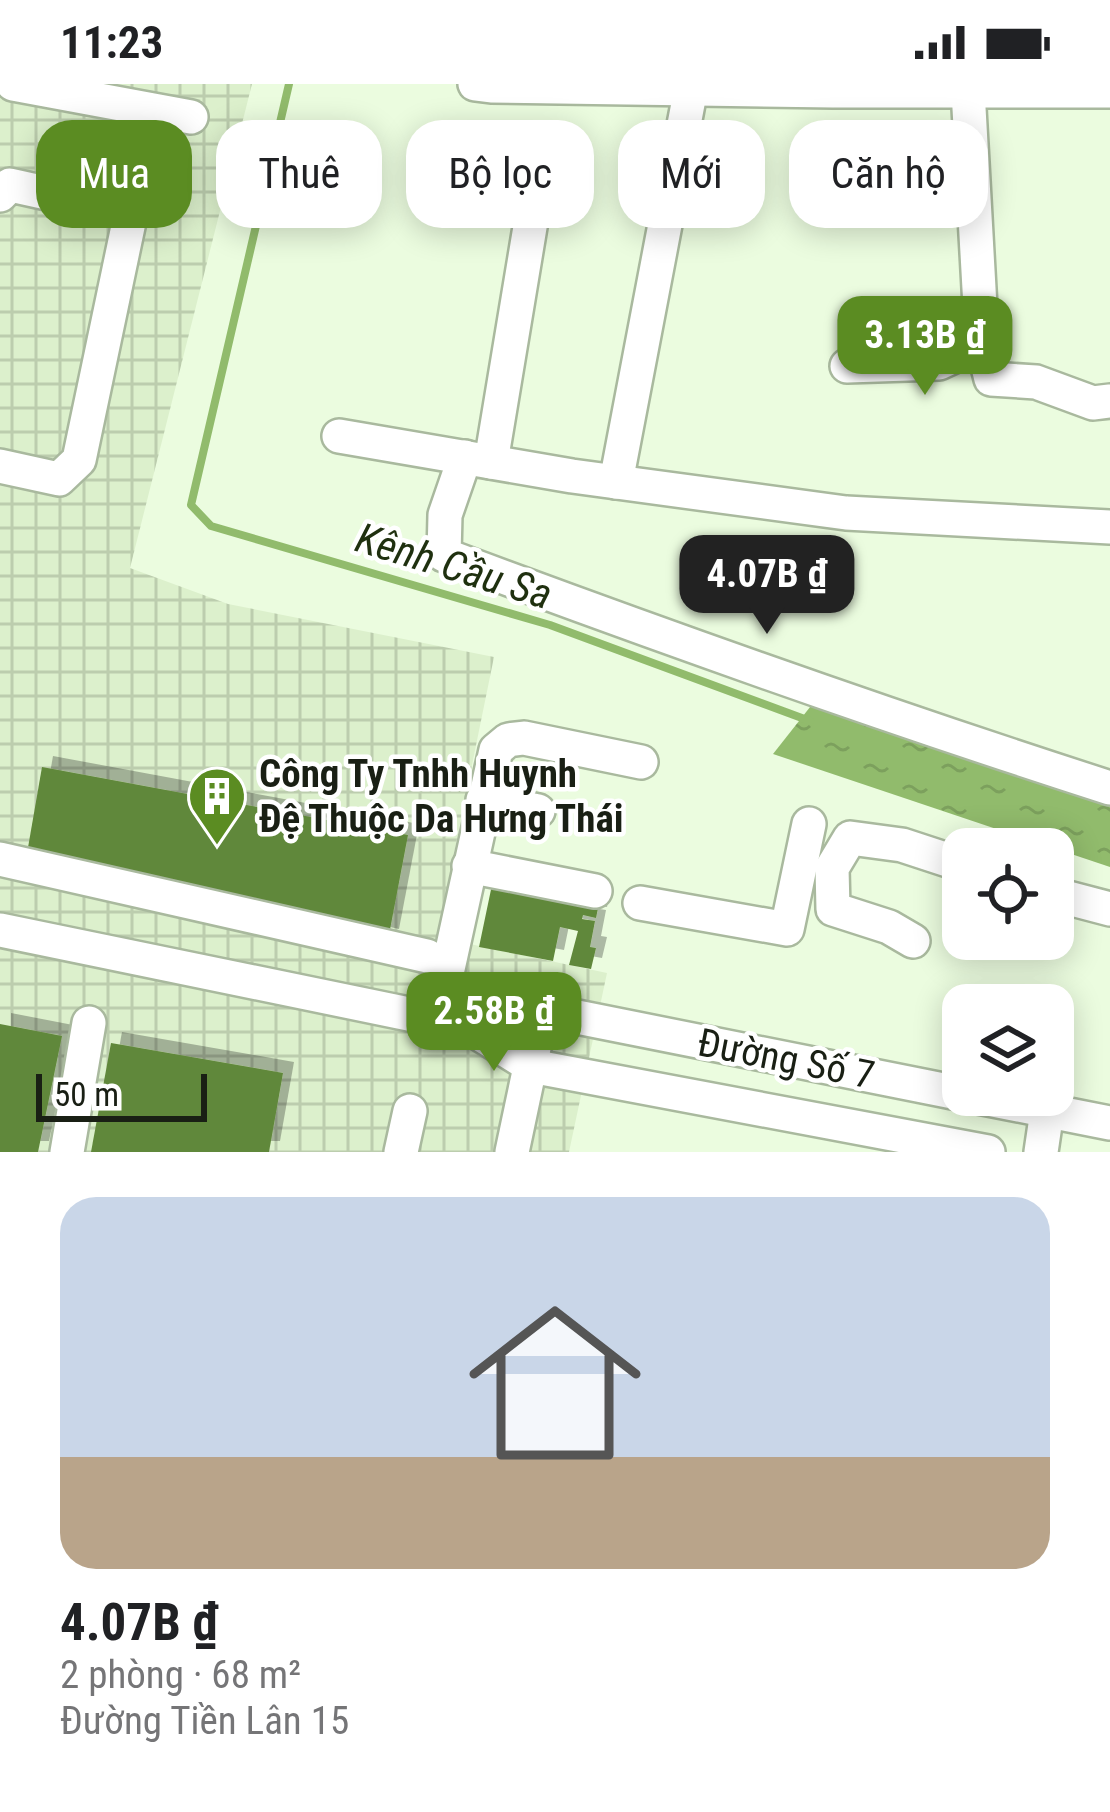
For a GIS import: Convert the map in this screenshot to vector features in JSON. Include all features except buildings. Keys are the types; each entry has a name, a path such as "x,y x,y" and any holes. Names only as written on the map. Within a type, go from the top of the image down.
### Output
{"street":[{"path":"13,84 191,116"},
{"path":"476,84 1110,91"},
{"path":"616,482 671,86"},
{"path":"968,90 982,343 991,379 1036,382 1093,403 1110,401"},
{"path":"0,195 10,185 119,209 130,217 79,460 58,479 0,466"},
{"path":"529,228 478,460 445,515 444,555 695,648 1110,788"},
{"path":"847,366 939,363 982,343"},
{"path":"339,436 616,482 846,513 1110,527"},
{"path":"452,1023 469,866 496,751 514,738 641,761"},
{"path":"483,800 538,811"},
{"path":"640,903 787,929 809,824"},
{"path":"913,941 889,927 833,909 832,868 850,838 902,844 942,858"},
{"path":"0,859 427,956"},
{"path":"469,866 595,891"},
{"path":"1074,900 1110,909"},
{"name":"Đường Số 7","path":"0,930 452,1023 531,1066 988,1152"},
{"path":"512,1152 542,1010"},
{"name":"Đường Số 7","path":"452,1023 542,1010 942,1090"},
{"path":"67,1152 89,1023"},
{"path":"401,1152 410,1112"},
{"path":"1041,1152 1046,1116"},
{"name":"Đường Số 7","path":"1073,1116 1110,1123"}],"shaded area":[{"path":"0,84 252,84 243,120 216,120 216,227 130,568 228,604 494,657 437,937 607,973 569,1152 0,1152"}],"water":[{"path":"814,702 1110,805 1110,867 1074,855 1074,828 994,828 773,754"}],"waterway":[{"name":"Kênh Cầu Sa","path":"289,84 191,505 211,526 550,625 810,721"}],"place":[{"name":"Công Ty Tnhh Huynh Đệ Thuộc Da Hưng Thái","path":"217,847"}]}
